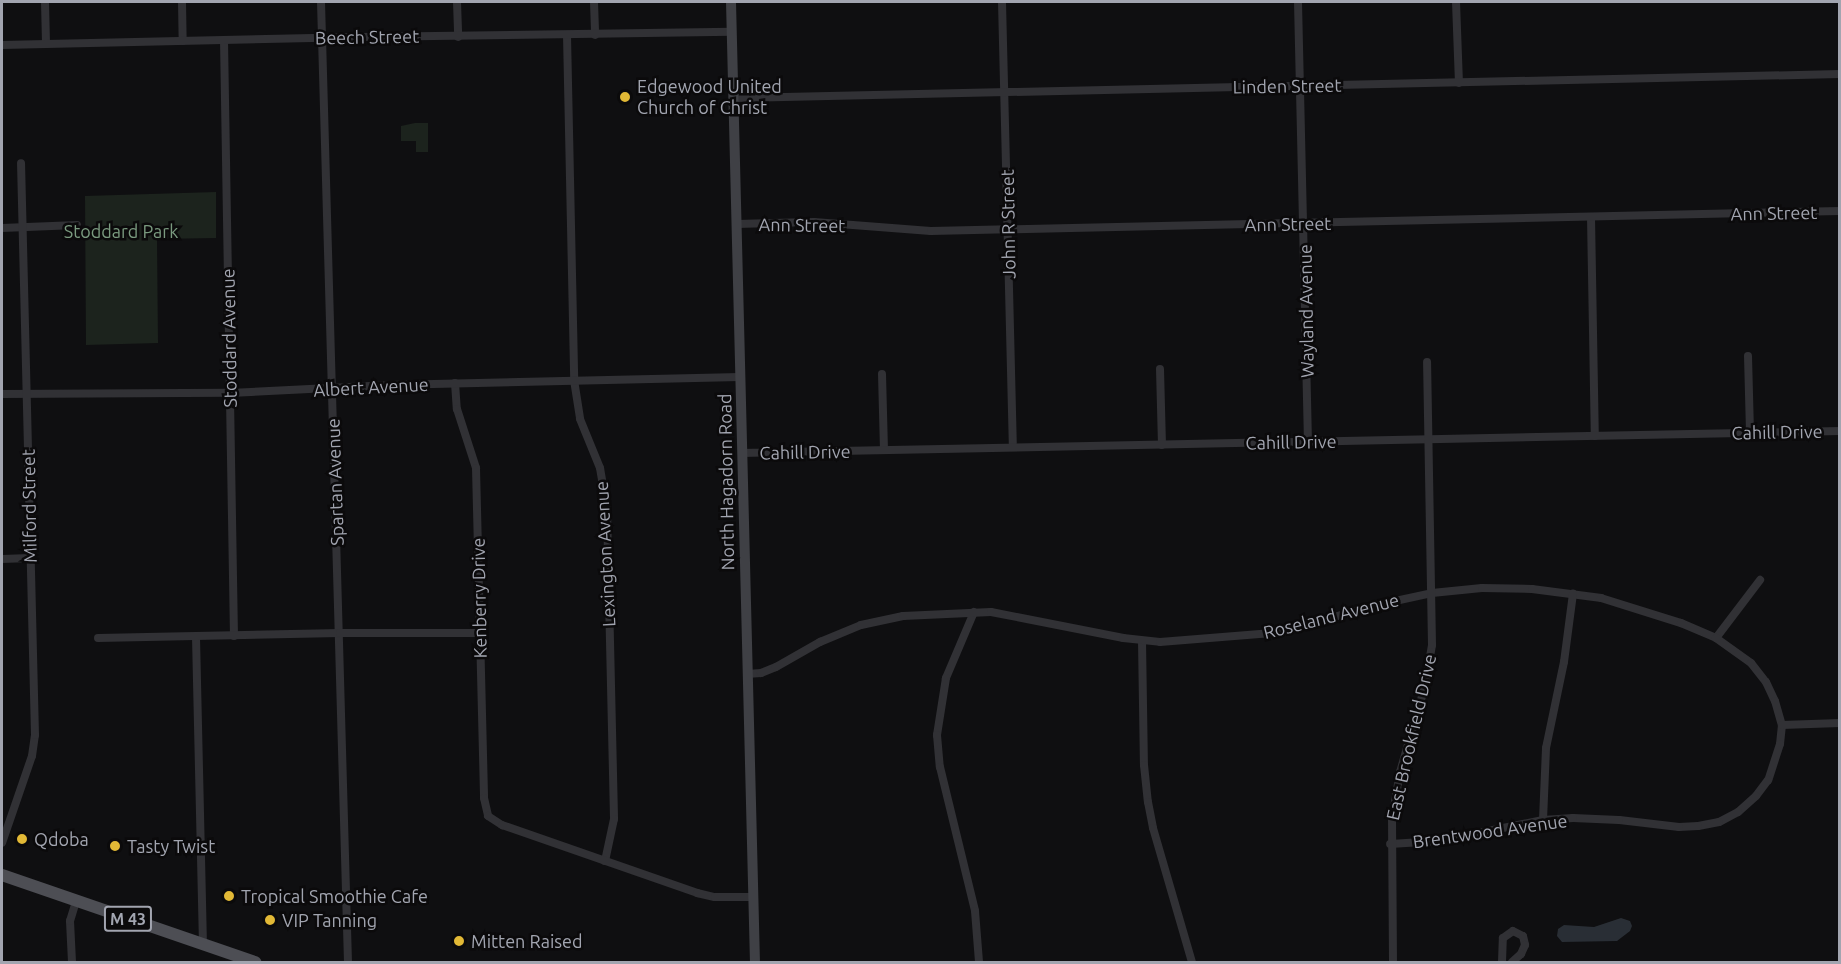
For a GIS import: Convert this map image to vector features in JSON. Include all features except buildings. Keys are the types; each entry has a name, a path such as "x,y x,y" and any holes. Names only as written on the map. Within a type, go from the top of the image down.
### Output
{"main road":[{"name":"M 43","path":"2,875 255,963"}],"street":[{"path":"45,2 46,45"},
{"path":"182,2 183,41"},
{"name":"Spartan Avenue","path":"321,2 348,963"},
{"path":"457,2 458,37"},
{"path":"594,2 595,35"},
{"name":"North Hagadorn Road","path":"732,2 754,963"},
{"name":"John R Street","path":"1002,2 1013,447"},
{"name":"Wayland Avenue","path":"1298,2 1308,441"},
{"path":"1456,2 1459,82"},
{"name":"Beech Street","path":"2,45 732,32"},
{"name":"Lexington Avenue","path":"567,35 574,380 580,419 600,468 607,509 614,819 605,861"},
{"name":"Stoddard Avenue","path":"224,40 234,636"},
{"name":"Linden Street","path":"734,98 1839,75"},
{"name":"Milford Street","path":"2,843 35,746 21,163"},
{"name":"Ann Street","path":"737,224 814,222 899,231 1009,230 1839,211"},
{"path":"1591,217 1596,436"},
{"path":"2,228 77,225"},
{"path":"1748,356 1750,433"},
{"name":"East Brookfield Drive","path":"1393,963 1390,844 1397,786 1428,673 1432,645 1427,362"},
{"path":"1160,369 1162,445"},
{"path":"882,374 884,450"},
{"name":"Albert Avenue","path":"2,394 230,393 455,383 740,377"},
{"name":"Kenberry Drive","path":"455,383 458,416 476,468 484,798 488,816 502,825 605,861"},
{"name":"Cahill Drive","path":"742,453 1839,431"},
{"path":"2,559 30,558"},
{"path":"1716,638 1760,580"},
{"name":"Roseland Avenue","path":"747,674 761,673 776,667 820,642 861,625 903,616 974,612 1024,617 1142,641 1224,638 1283,632 1372,606 1432,593 1482,588 1573,594 1637,608 1716,638 1751,663 1766,682 1782,725"},
{"path":"1543,820 1546,748 1564,662 1573,594"},
{"path":"974,612 945,678 937,735 940,767 975,911 979,963"},
{"path":"98,638 340,633 480,633"},
{"path":"196,637 203,945"},
{"path":"1142,641 1144,765 1148,802 1153,828 1192,963"},
{"path":"1782,725 1839,723"},
{"name":"Brentwood Avenue","path":"1390,844 1438,841 1543,820 1595,818 1679,827 1719,822 1738,812 1756,796 1768,780 1780,744 1782,725"},
{"path":"605,861 697,893 714,897 752,897"},
{"path":"72,963 70,921 76,901"},
{"path":"1502,963 1503,938 1513,931 1523,936 1525,945 1521,954 1512,963"}],"green space":[{"path":"428,123 428,152 416,152 416,141 401,141 401,126"},
{"name":"Stoddard Park","path":"216,192 216,238 157,239 158,343 86,345 85,196"}],"shaded area":[{"path":"1621,918 1630,921 1632,926 1630,931 1617,941 1562,942 1557,936 1558,929 1564,925 1594,927"}],"place":[{"name":"Edgewood United Church of Christ","path":"625,97"},
{"name":"Qdoba","path":"22,839"},
{"name":"Tasty Twist","path":"115,846"},
{"name":"Tropical Smoothie Cafe","path":"229,896"},
{"name":"VIP Tanning","path":"270,920"},
{"name":"Mitten Raised","path":"459,941"}]}
